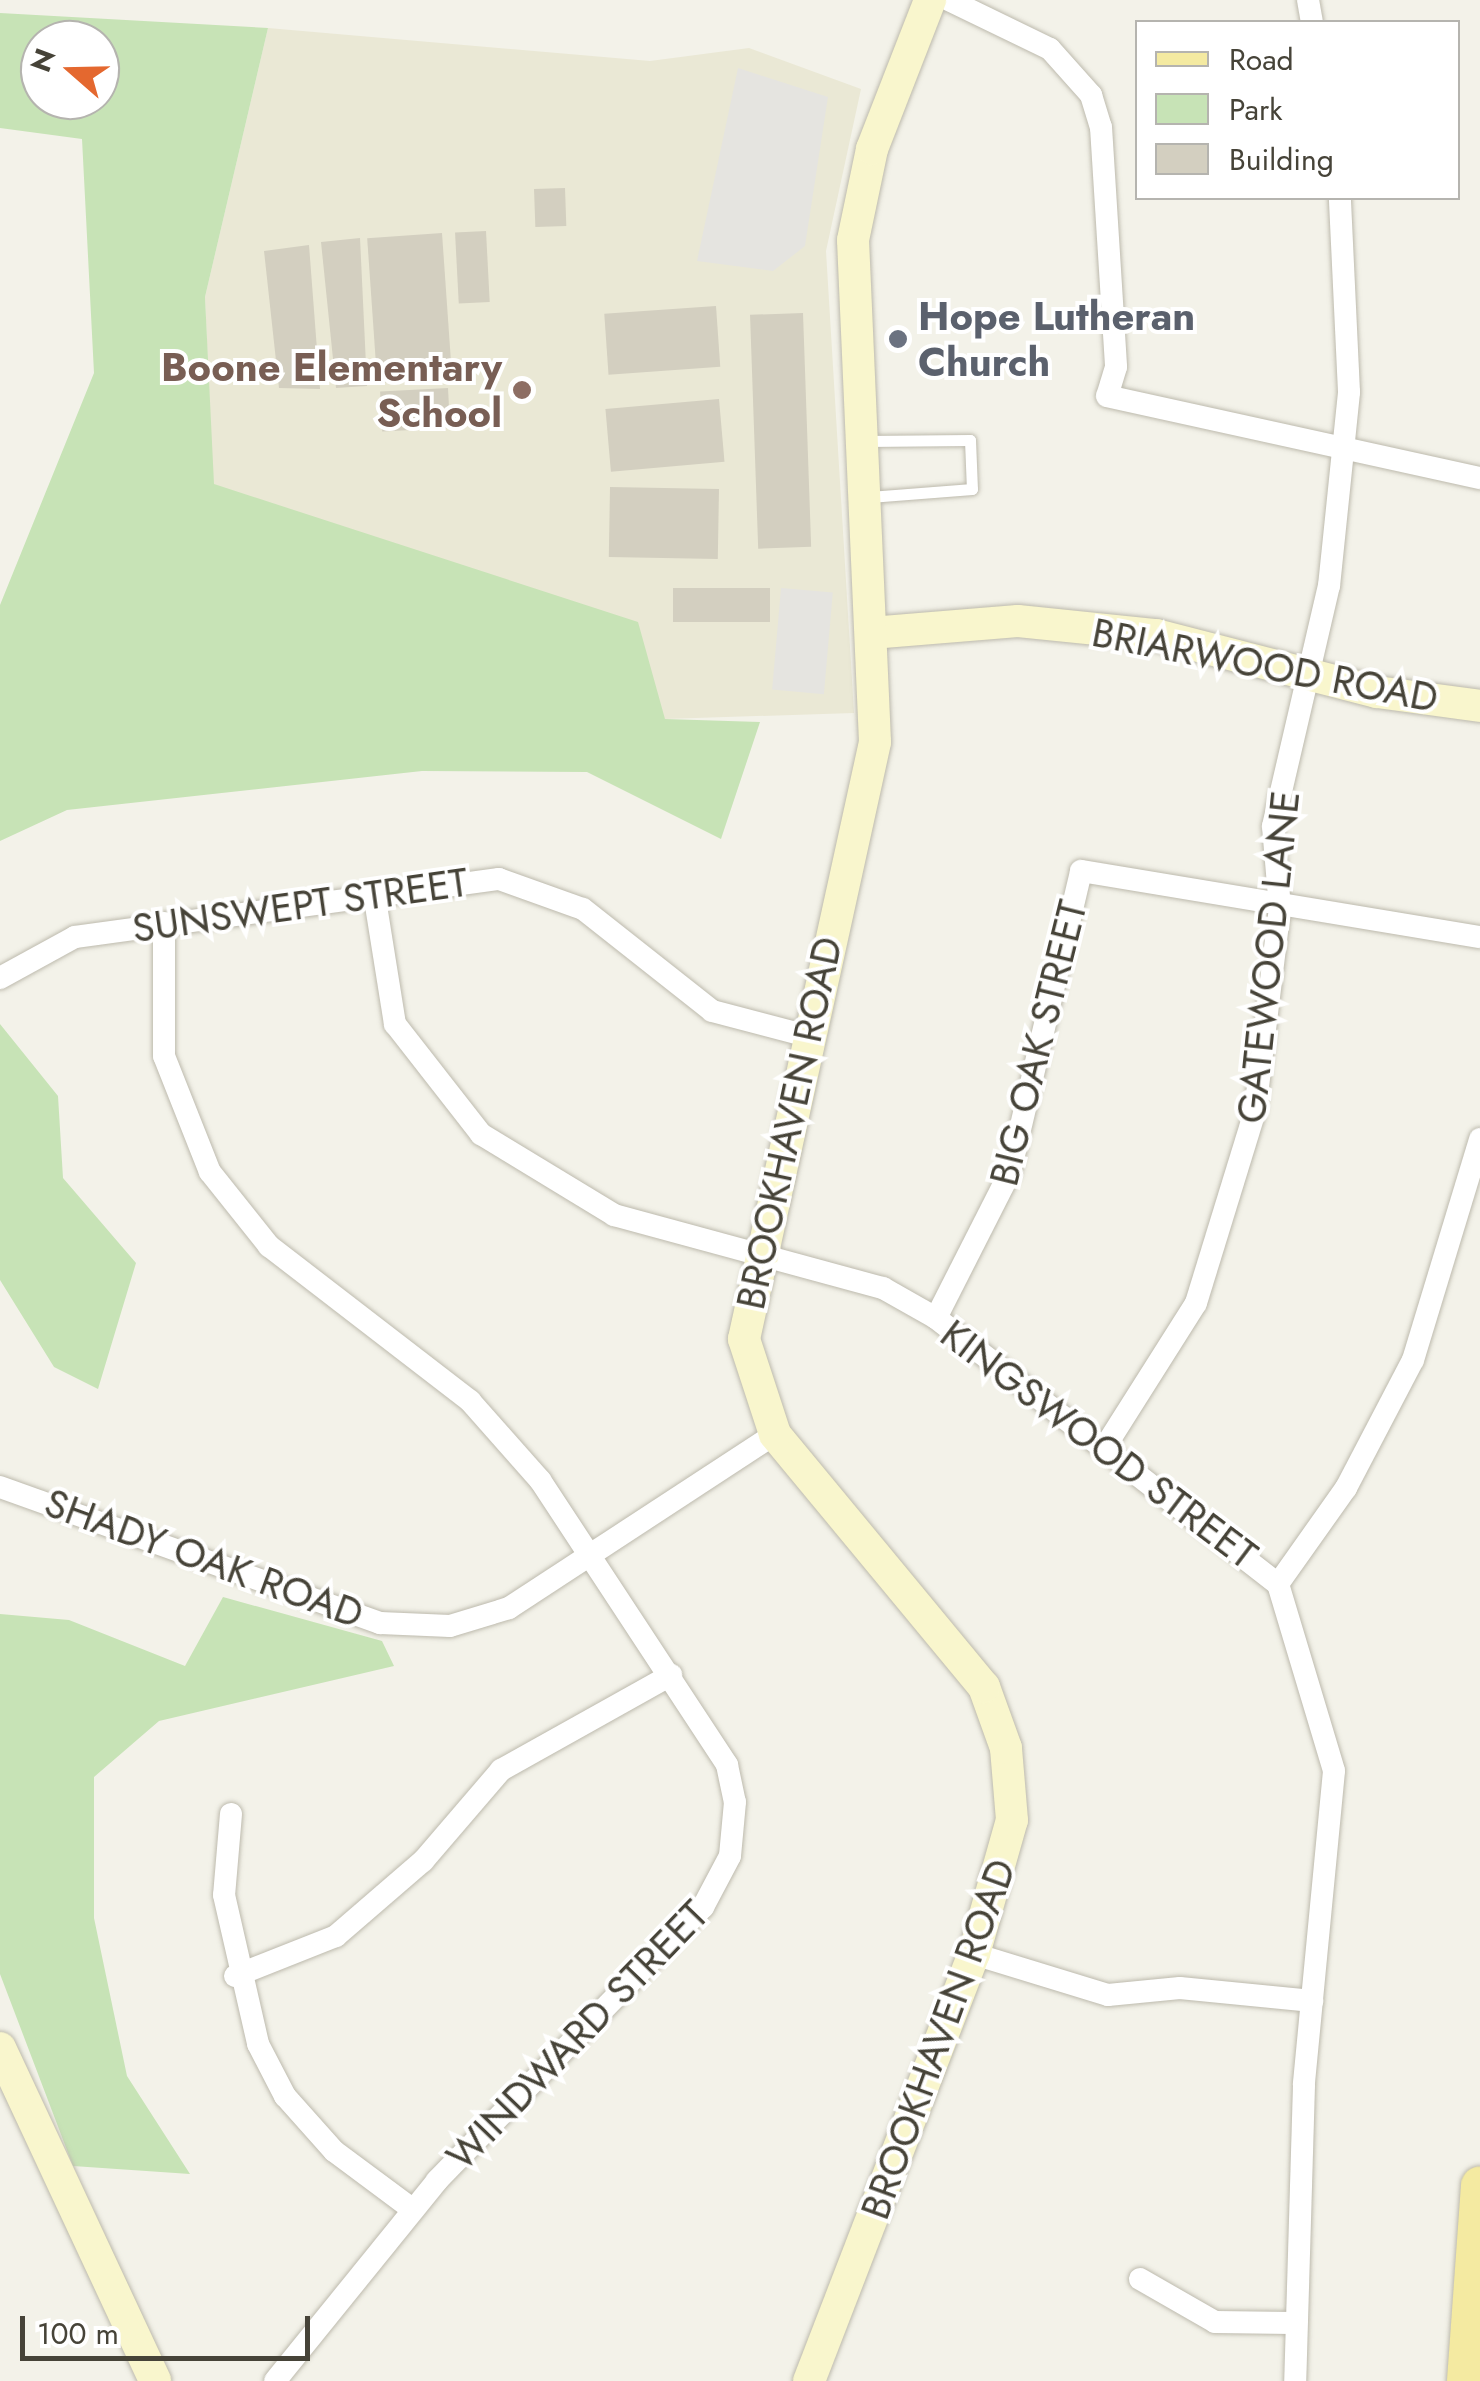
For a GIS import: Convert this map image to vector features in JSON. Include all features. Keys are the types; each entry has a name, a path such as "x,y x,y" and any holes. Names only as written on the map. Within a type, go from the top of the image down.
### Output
{"main road":[{"path":"1466,2381 1480,2186"}],"street":[{"name":"BROOKHAVEN ROAD","path":"810,2381 974,1954 1012,1820 993,1706 974,1668 775,1434 744,1339 756,1255 875,742 854,240 872,150 930,0"},
{"path":"949,0 1050,49 1091,95 1101,127 1116,367 1107,396 1343,451 1480,478"},
{"name":"GATEWOOD LANE","path":"1105,1447 1196,1304 1230,1208 1255,1111 1280,908 1273,826 1313,677 1343,451 1350,281 1340,200"},
{"name":"BRIARWOOD ROAD","path":"871,633 1018,621 1156,635 1313,677 1480,706"},
{"name":"BIG OAK STREET","path":"936,1318 1010,1172 1081,872 1280,908"},
{"name":"SUNSWEPT STREET","path":"0,978 57,942 164,922 473,878 540,887 712,1011 808,1036"},
{"name":"KINGSWOOD STREET","path":"374,893 395,1024 480,1134 614,1215 883,1288 936,1318 1278,1584 1334,1771 1312,2001 1292,2324 1295,2381"},
{"path":"1280,908 1480,937"},
{"name":"WINDWARD STREET","path":"164,922 164,1056 188,1130 227,1198 292,1268 470,1401 592,1554 671,1676 732,1782 726,1869 702,1906 412,2209 275,2381"},
{"path":"1278,1584 1346,1488 1412,1360 1480,1139"},
{"name":"SHADY OAK ROAD","path":"0,1487 380,1623 450,1626 509,1608 775,1434"},
{"path":"236,1976 361,1919 500,1770 671,1676"},
{"path":"231,1814 224,1895 236,1976 285,2096 334,2151 412,2209"},
{"path":"974,1954 1108,1994 1180,1988 1312,2001"},
{"path":"0,2048 155,2381"},
{"path":"1140,2279 1214,2322 1292,2324"}],"lane":[{"path":"862,442 970,440 972,489 865,498"}],"shaded area":[{"name":"Boone Elementary School","path":"268,28 650,61 749,48 861,89 826,251 854,713 665,719 213,484 205,297"},
{"path":"738,68 828,97 805,246 773,271 697,261"},
{"path":"781,588 833,593 824,694 772,690"}],"green space":[{"path":"0,13 268,28 205,297 214,484 638,622 665,719 760,722 721,839 587,772 422,771 67,810 0,841 0,605 94,373 82,139 0,128"},
{"path":"0,1024 58,1096 63,1178 136,1263 98,1389 54,1367 0,1280"},
{"path":"223,1597 382,1641 394,1666 159,1721 94,1777 94,1918 127,2076 190,2174 73,2166 0,1974 0,1614 69,1620 185,1666"}],"building":[{"path":"565,188 566,226 535,227 534,189"},
{"path":"486,231 490,302 459,304 455,233"},
{"path":"442,233 452,378 377,383 367,238"},
{"path":"360,238 367,386 336,388 321,242"},
{"path":"309,245 320,389 279,388 264,251"},
{"path":"716,306 720,367 609,375 604,314"},
{"path":"803,313 811,547 758,549 750,315"},
{"path":"448,388 450,428 382,432 380,392"},
{"path":"719,399 724,462 611,472 605,409"},
{"path":"610,487 719,489 718,559 609,557"},
{"path":"673,588 770,588 770,622 673,622"}],"place":[{"name":"Hope Lutheran Church","path":"898,339"},
{"name":"Boone Elementary School","path":"522,390"}]}
